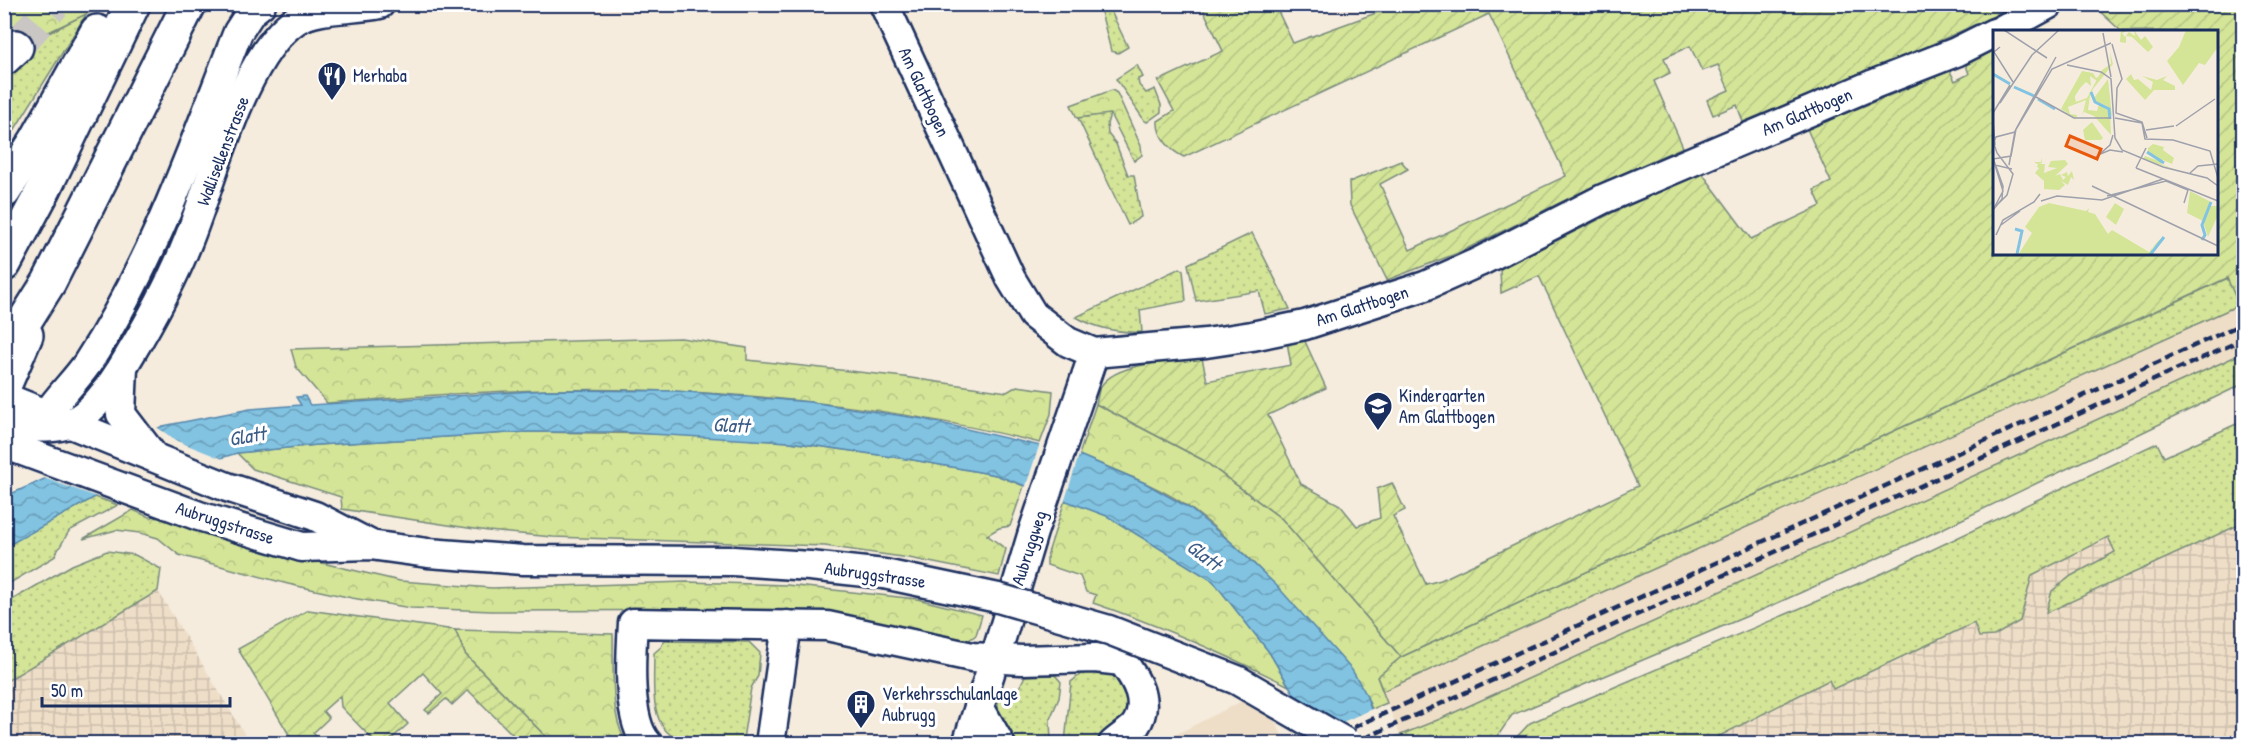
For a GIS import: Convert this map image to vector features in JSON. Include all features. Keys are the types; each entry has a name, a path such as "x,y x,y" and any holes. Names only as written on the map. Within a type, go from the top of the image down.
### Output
{"highway":[{"path":"4,264 21,185 64,93 110,4"},
{"path":"21,185 134,4"},
{"path":"4,386 49,282 189,4"},
{"path":"4,354 49,282"}],"street":[{"name":"Wallisellenstrasse","path":"62,426 85,366 142,268 180,182 238,32 251,12 261,4"},
{"name":"Wallisellenstrasse","path":"62,426 99,399 123,367 176,272 243,94 270,45 298,18 312,13 380,4"},
{"name":"Am Glattbogen","path":"884,4 1011,279 1033,315 1068,342 1094,353 1159,348 1252,336 1305,325 1388,299 1479,262 1603,199 1825,104 1956,52 1993,34"},
{"name":"Am Glattbogen","path":"2000,30 2049,4"},
{"name":"Aubruggweg","path":"967,744 1033,532 1094,353"},
{"name":"Wallisellenstrasse","path":"123,367 122,414 156,459"},
{"name":"Aubruggstrasse","path":"4,397 62,426 227,487 315,516 370,545"},
{"name":"Aubruggstrasse","path":"4,428 62,426"},
{"path":"62,426 84,473"},
{"name":"Aubruggstrasse","path":"4,444 165,504 230,526 302,546 370,545 481,558 566,561 733,561 810,566 884,574 998,598 1109,630 1237,680 1348,744"},
{"path":"648,744 637,725 634,704 633,623 827,626 962,656 1021,660 1095,658 1122,661 1136,679 1143,703 1135,725 1113,744"},
{"path":"770,744 787,625"},
{"path":"979,707 1000,744"}],"shaded area":[{"path":"2243,283 2243,384 1923,538 1764,609 1512,716 1403,743 1377,677"},
{"path":"2243,421 2243,743 1569,744 1551,715 1883,573 2157,443 2164,457"},
{"path":"158,591 250,743 5,744 5,682"},
{"path":"1252,696 1277,724 1285,743 1157,744"}],"green space":[{"path":"5,5 105,5 5,53"},
{"path":"1108,5 1128,47 1118,53 1111,51 1100,8"},
{"path":"1201,5 1275,5 1293,43 1398,5 2015,5 1926,47 1743,122 1737,105 1713,115 1707,100 1729,90 1718,65 1702,71 1690,46 1664,58 1670,73 1654,81 1683,147 1590,188 1458,253 1387,280 1350,205 1349,182 1401,161 1408,169 1380,184 1410,250 1566,176 1489,14 1184,157 1170,147 1160,133 1158,121 1174,111 1158,81 1223,51"},
{"path":"2093,5 2243,5 2243,303 2239,305 2227,278 1401,657 1282,519 1203,460 1096,404 1099,390 1106,380 1130,368 1202,358 1207,381 1291,365 1287,342 1304,339 1326,388 1268,415 1301,484 1340,505 1357,526 1380,518 1377,489 1392,483 1405,510 1393,516 1426,584 1441,580 1638,486 1539,276 1501,293 1500,269 1614,212 1702,173 1751,239 1821,206 1814,190 1831,182 1807,129 1950,71 1955,81 1969,74 1966,65 1993,51 1993,255 2218,255 2218,30 2120,30"},
{"path":"87,13 5,145 5,56"},
{"path":"1137,65 1143,77 1138,79 1139,85 1146,93 1155,89 1161,105 1161,112 1147,122 1116,79"},
{"path":"1112,90 1117,93 1141,146 1142,155 1134,161 1110,114 1077,118 1071,105"},
{"path":"1110,114 1107,124 1108,134 1116,144 1128,175 1134,175 1141,217 1128,225 1078,118"},
{"path":"1252,233 1290,309 1265,314 1259,291 1196,301 1188,264"},
{"path":"1180,268 1183,270 1186,301 1140,310 1142,332 1108,329 1076,317"},
{"path":"2228,278 2239,305 1383,691 1377,677 1401,657"},
{"path":"681,338 747,348 747,360 904,377 1007,392 1017,386 1053,391 1051,414 1040,443 981,429 859,408 796,400 671,391 521,391 327,403 296,367 291,349"},
{"path":"2243,353 2243,384 1923,538 1764,609 1512,715 1493,743 1383,742 1440,719"},
{"path":"1096,404 1203,460 1282,519 1401,657 1377,677 1387,703 1372,709 1353,674 1337,654 1254,563 1207,521 1164,492 1079,455"},
{"path":"2243,421 2243,523 2046,613 2052,591 2071,576 2115,552 2108,537 2032,575 2020,621 1994,636 1979,637 1974,623 1833,689 1829,680 1706,743 1511,743 1530,723 1883,573 2157,443 2164,457"},
{"path":"527,432 667,434 790,442 996,475 1024,486 1010,526 999,528 987,535 1006,549 999,576 909,558 825,546 553,537 488,531 342,509 341,497 253,469 237,453 317,445"},
{"path":"95,497 118,505 69,531 54,557 5,586 4,547"},
{"path":"1065,500 1107,516 1213,581 1269,652 1289,686 1193,641 1093,603 1096,595 1086,592 1080,576 1047,565 1047,556"},
{"path":"133,510 151,518 155,515 240,544 400,581 492,588 687,582 787,585 917,599 982,615 976,635 962,645 791,615 749,610 492,611 411,608 288,584 179,555 158,538 140,533 116,530 83,539"},
{"path":"107,551 135,555 161,569 158,591 5,682 5,604 72,565"},
{"path":"308,610 455,630 465,654 552,743 521,743 468,690 452,705 446,699 429,713 425,710 442,694 423,673 390,703 408,724 387,743 376,743 341,707 340,696 323,711 329,718 313,733 323,743 294,743 238,649"},
{"path":"455,630 613,634 615,706 617,720 627,743 552,743 465,654"},
{"path":"664,641 749,642 760,653 758,676 751,688 743,739 718,744 685,742 671,736 662,726 654,700 654,653"},
{"path":"1086,670 1111,674 1126,691 1128,710 1120,727 1105,736 1089,743 1065,743 1071,682"},
{"path":"1055,675 1061,682 1059,698 1050,719 1051,743 1018,743 998,711 998,696 1018,690 1025,676"}],"water":[{"name":"Glatt","path":"548,390 675,391 810,402 923,419 1079,455 1145,483 1189,508 1233,544 1277,586 1352,670 1366,694 1382,743 1323,743 1269,652 1213,581 1107,516 996,475 790,442 616,432 527,432 317,445 237,453 95,497 5,547 4,497 163,426 250,409 301,405 296,397 305,396 310,405"}],"pier":[{"path":"155,426 177,441 225,460 100,498 41,477"},
{"path":"1040,443 1080,452 1064,503 1025,489"},
{"path":"1374,708 1384,738 1372,744 1319,744 1314,735"}],"tunnel":[{"path":"16,47 54,4"}],"railway":[{"path":"1317,744 2244,323"},
{"path":"1352,744 2244,339"}],"place":[{"name":"Merhaba","path":"332,102"},
{"name":"Kindergarten Am Glattbogen","path":"1378,432"},
{"name":"Verkehrsschulanlage Aubrugg","path":"861,730"}]}
